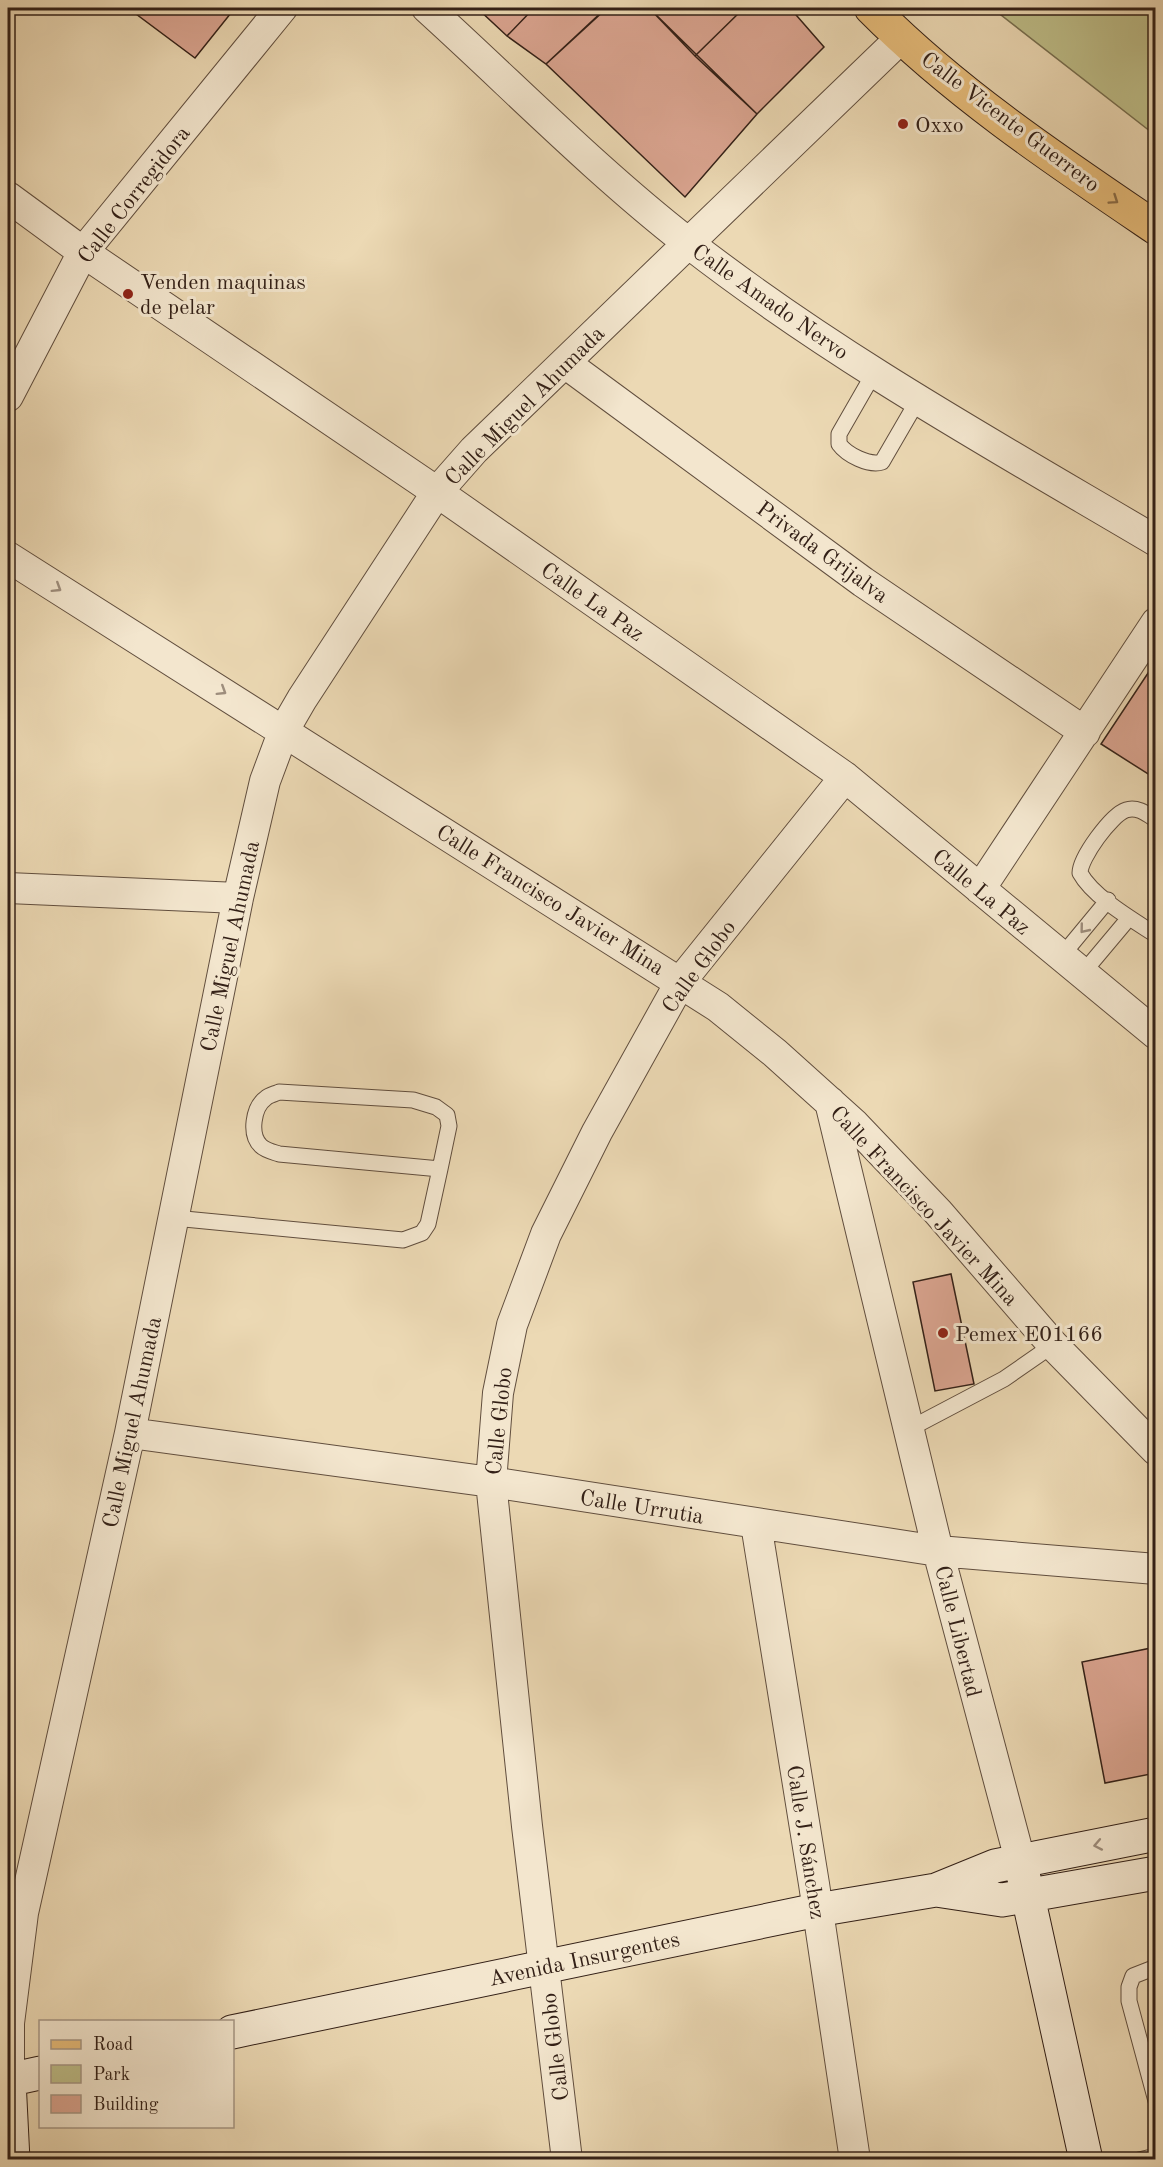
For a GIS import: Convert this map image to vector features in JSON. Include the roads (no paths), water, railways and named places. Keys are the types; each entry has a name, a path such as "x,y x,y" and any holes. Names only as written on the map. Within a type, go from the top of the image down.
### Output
{"main road":[{"name":"Calle Vicente Guerrero","path":"871,8 976,99 1155,228"},
{"name":"Avenida Insurgentes","path":"234,2032 817,1910 936,1890 995,1866 1155,1834"},
{"name":"Calle Libertad","path":"1020,1860 1086,2160"},
{"name":"Avenida Insurgentes","path":"936,1890 1002,1900 1155,1873"},
{"path":"13,2160 8,2080 39,2073"}],"street":[{"name":"Calle Corregidora","path":"8,396 83,252 282,8"},
{"name":"Calle Amado Nervo","path":"428,8 646,209 689,244 874,373 1155,541"},
{"name":"Calle Miguel Ahumada","path":"8,2080 9,2023 23,1913 130,1433 238,898 265,781 284,730 437,492 474,450 902,37"},
{"name":"Calle La Paz","path":"8,197 83,252 437,492 845,777 1155,1035"},
{"name":"Privada Grijalva","path":"565,363 863,582 1085,732"},
{"name":"Calle Francisco Javier Mina","path":"8,557 681,981 718,1007 830,1102 938,1212 1053,1345 1155,1450"},
{"path":"980,889 1155,623"},
{"name":"Calle Globo","path":"567,2160 491,1482 498,1393 510,1337 542,1244 597,1132 681,981 845,777"},
{"path":"8,888 238,898"},
{"name":"Calle Libertad","path":"830,1102 938,1551 1020,1860"},
{"name":"Calle Urrutia","path":"130,1433 491,1482 938,1551 1155,1569"},
{"name":"Calle J. Sánchez","path":"756,1524 855,2160"}],"lane":[{"path":"874,373 839,434 839,444 843,449 870,463 882,462 918,400"},
{"path":"1155,820 1137,809 1125,810 1116,816 1083,857 1080,873 1084,882 1129,918 1155,935"},
{"path":"1071,966 1108,900"},
{"path":"1071,966 1129,918"},
{"path":"174,1218 403,1240 422,1233 428,1224 441,1169 449,1126 447,1115 427,1103 301,1091 279,1092 265,1098 257,1108 255,1138 261,1147 279,1154 441,1169"},
{"path":"909,1429 1004,1379 1053,1345"},
{"path":"1155,1967 1133,1976 1129,1987 1129,2001 1155,2102"},
{"path":"1138,2160 1155,2156"}],"place":[{"name":"Oxxo","path":"903,124"},
{"name":"Venden maquinas de pelar","path":"128,294"},
{"name":"Pemex E01166","path":"943,1333"}]}
